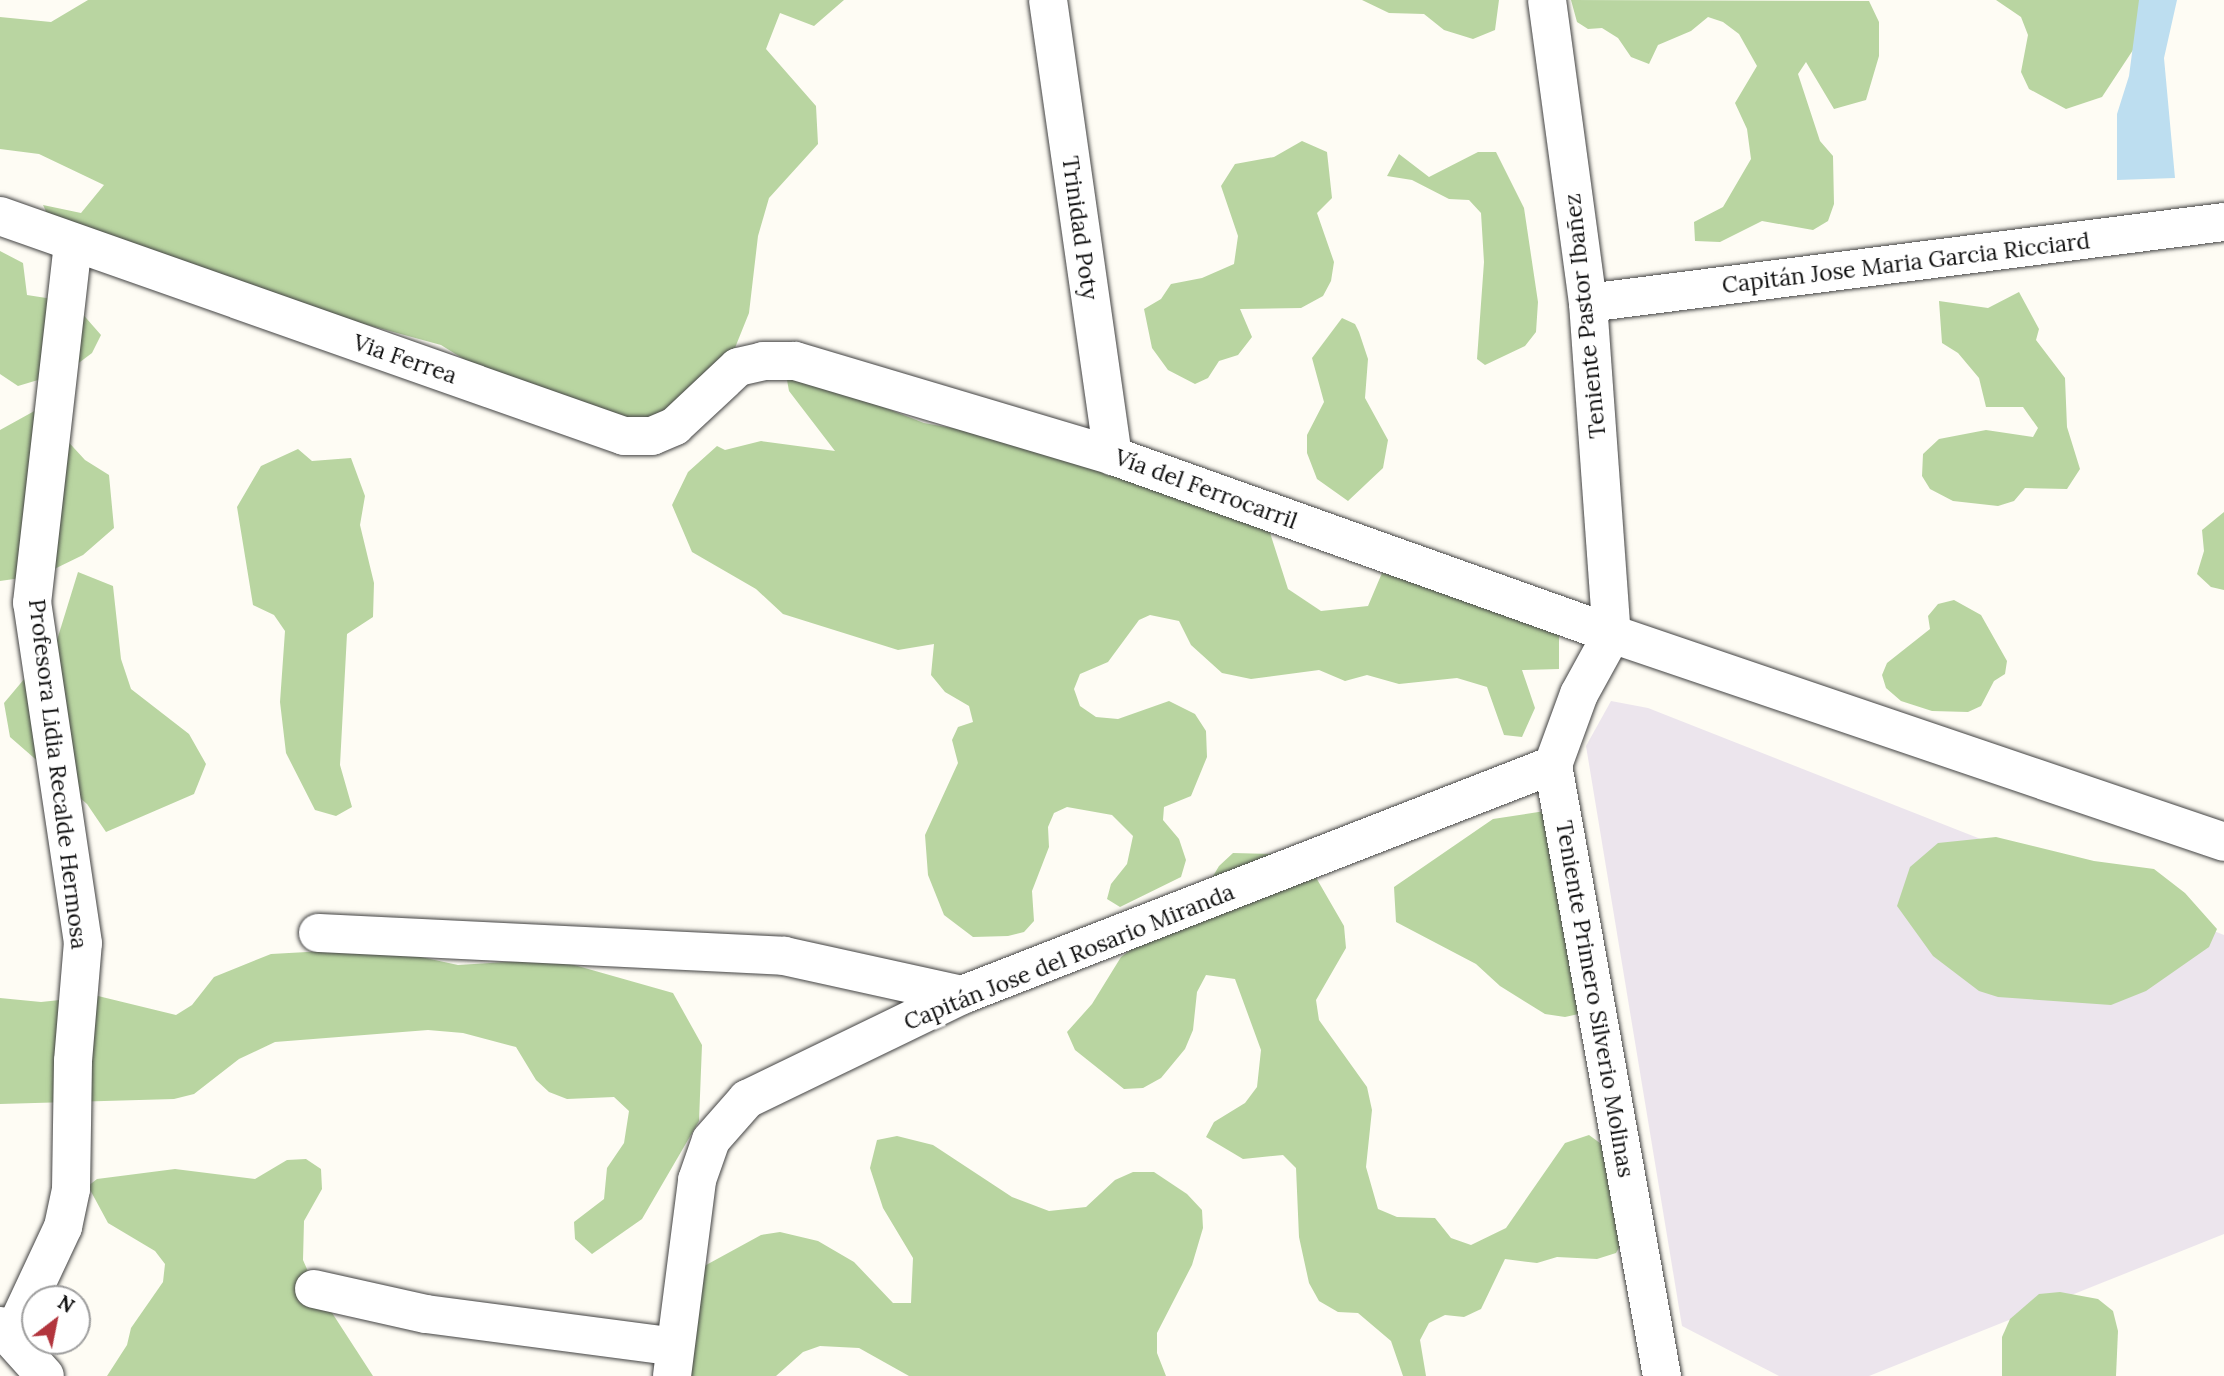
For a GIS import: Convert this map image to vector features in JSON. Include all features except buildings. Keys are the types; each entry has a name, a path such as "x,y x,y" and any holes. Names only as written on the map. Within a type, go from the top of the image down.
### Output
{"street":[{"name":"Trinidad Poty","path":"1048,0 1113,456"},
{"name":"Teniente Pastor Ibañez","path":"1547,0 1588,303 1612,634"},
{"name":"Via Ferrea","path":"0,216 624,436 652,436 675,426 738,367 763,360 795,361"},
{"name":"Capitán Jose Maria Garcia Ricciard","path":"1588,303 2224,222"},
{"name":"Profesora Lidia Recalde Hermosa","path":"5,1332 63,1227 71,1189 73,1061 83,943 32,603 73,242"},
{"name":"Vía del Ferrocarril","path":"795,361 1113,456 1612,634 2224,842"},
{"path":"1553,765 1579,694 1612,634"},
{"name":"Capitán Jose del Rosario Miranda","path":"673,1362 697,1180 711,1140 729,1116 747,1100 962,995 1553,765"},
{"name":"Teniente Primero Silverio Molinas","path":"1553,765 1662,1376"},
{"path":"318,933 785,956 962,995"},
{"path":"314,1289 426,1314 673,1362"},
{"path":"5,1332 45,1376"}],"shaded area":[{"path":"1611,701 1648,708 2224,935 2224,1234 1869,1376 1779,1376 1682,1326 1586,746"}],"green space":[{"path":"88,0 844,0 814,26 780,13 766,49 816,106 818,144 769,198 758,236 749,313 712,405 599,443 441,345 60,241 43,205 81,213 104,185 39,154 0,149 0,17 51,22"},
{"path":"1362,0 1499,0 1495,30 1473,39 1444,30 1424,14 1389,13"},
{"path":"1571,0 1869,1 1879,22 1879,56 1866,100 1834,109 1806,62 1798,74 1820,141 1833,156 1834,204 1828,221 1813,230 1762,221 1720,242 1695,241 1694,222 1723,207 1751,159 1747,129 1735,103 1757,66 1739,34 1723,22 1708,17 1691,31 1658,45 1649,64 1631,57 1618,38 1602,28 1588,29 1577,22"},
{"path":"1996,0 2166,0 2102,97 2066,109 2029,89 2021,72 2028,35 2021,17"},
{"path":"1302,141 1327,152 1332,198 1317,213 1334,262 1331,281 1323,296 1301,308 1240,309 1252,337 1238,355 1219,361 1208,378 1195,384 1168,370 1152,348 1144,309 1161,299 1171,284 1202,278 1234,264 1238,236 1221,186 1235,164 1274,157"},
{"path":"1478,152 1496,152 1524,208 1538,302 1536,332 1525,346 1485,365 1477,359 1484,262 1481,213 1469,200 1449,199 1412,180 1387,176 1399,154 1429,177"},
{"path":"0,251 23,263 27,295 72,302 101,335 92,353 68,371 18,386 0,374"},
{"path":"2019,292 2039,329 2036,340 2065,378 2067,427 2080,469 2067,489 2025,488 2014,501 1998,506 1953,501 1930,489 1922,476 1923,454 1939,439 1986,430 2033,437 2038,428 2023,407 1986,407 1979,378 1958,353 1942,343 1939,301 1988,308"},
{"path":"1342,318 1355,324 1359,332 1368,359 1365,398 1388,440 1383,468 1348,501 1317,479 1307,453 1307,435 1324,402 1312,358"},
{"path":"787,380 814,380 924,423 1080,451 1263,511 1288,589 1321,611 1368,606 1382,573 1428,583 1559,632 1559,669 1522,670 1535,708 1522,737 1504,735 1487,687 1457,678 1399,684 1367,675 1345,681 1319,670 1251,679 1222,673 1191,645 1179,621 1150,615 1139,620 1108,662 1080,674 1074,689 1080,706 1096,717 1118,719 1169,701 1195,714 1206,731 1207,757 1191,796 1164,807 1163,820 1179,839 1186,860 1181,877 1120,907 1107,899 1111,884 1127,864 1133,836 1112,815 1067,807 1054,813 1048,827 1049,847 1032,891 1034,921 1024,932 1008,936 973,937 944,915 928,875 925,835 958,763 952,740 958,727 973,722 969,706 945,692 931,675 934,644 898,650 783,614 756,589 692,552 672,505 688,472 717,446 725,450 761,441 835,451 789,391"},
{"path":"38,409 85,460 109,475 114,528 83,555 42,575 0,581 0,430"},
{"path":"298,449 312,461 351,458 365,496 360,525 374,583 373,617 347,634 340,765 352,807 336,816 315,810 286,753 280,702 285,631 274,615 253,605 237,507 261,466"},
{"path":"2224,512 2224,590 2211,587 2197,574 2204,551 2202,530"},
{"path":"78,572 113,586 121,659 131,689 189,734 206,764 194,794 106,832 87,804 10,737 4,703 57,640"},
{"path":"1954,600 1981,615 2007,661 2005,674 1994,681 1981,706 1968,712 1932,711 1901,701 1886,688 1882,675 1887,663 1930,629 1928,616 1938,604"},
{"path":"1564,808 1583,1013 1565,1017 1545,1014 1500,986 1476,964 1396,922 1394,887 1493,819"},
{"path":"1996,837 2094,861 2154,869 2185,893 2217,929 2209,947 2146,991 2111,1005 1998,997 1979,991 1933,956 1897,906 1910,867 1938,843"},
{"path":"1233,853 1303,855 1344,926 1346,948 1316,1000 1319,1020 1367,1087 1372,1110 1366,1167 1378,1209 1397,1217 1435,1218 1451,1238 1471,1245 1506,1228 1565,1143 1589,1135 1604,1146 1625,1237 1616,1253 1597,1259 1557,1257 1537,1263 1505,1259 1481,1309 1464,1317 1445,1315 1429,1323 1420,1340 1426,1376 1403,1376 1391,1341 1358,1313 1338,1312 1319,1301 1309,1283 1299,1237 1296,1168 1283,1155 1243,1159 1206,1137 1214,1122 1245,1103 1257,1087 1261,1050 1235,979 1206,975 1197,992 1193,1030 1185,1049 1161,1078 1143,1088 1124,1089 1075,1050 1067,1032 1092,1004 1121,957 1199,900 1219,866"},
{"path":"379,948 458,965 553,959 673,993 702,1045 699,1121 642,1219 592,1254 575,1239 574,1222 604,1199 607,1168 624,1143 629,1111 614,1097 567,1099 549,1092 536,1080 516,1047 463,1033 428,1030 275,1042 239,1059 194,1094 174,1099 0,1104 0,998 41,1002 98,996 176,1015 192,1005 214,977 271,954"},
{"path":"897,1136 933,1145 1012,1197 1049,1211 1086,1207 1115,1180 1133,1172 1154,1172 1187,1194 1202,1210 1203,1228 1192,1265 1157,1333 1157,1353 1166,1376 909,1376 859,1348 820,1346 803,1352 776,1376 680,1376 697,1270 761,1235 780,1232 818,1241 854,1262 893,1303 911,1303 913,1258 883,1208 870,1168 877,1140"},
{"path":"306,1159 321,1169 322,1189 304,1221 303,1260 314,1285 373,1376 107,1376 127,1345 131,1328 163,1282 165,1264 155,1251 108,1223 88,1186 97,1179 175,1169 255,1179 287,1160"},
{"path":"2060,1292 2098,1299 2113,1311 2118,1331 2116,1376 2002,1376 2002,1337 2010,1319 2039,1294"}],"water":[{"path":"2139,0 2177,0 2164,58 2175,178 2117,180 2117,114 2129,76"}]}
